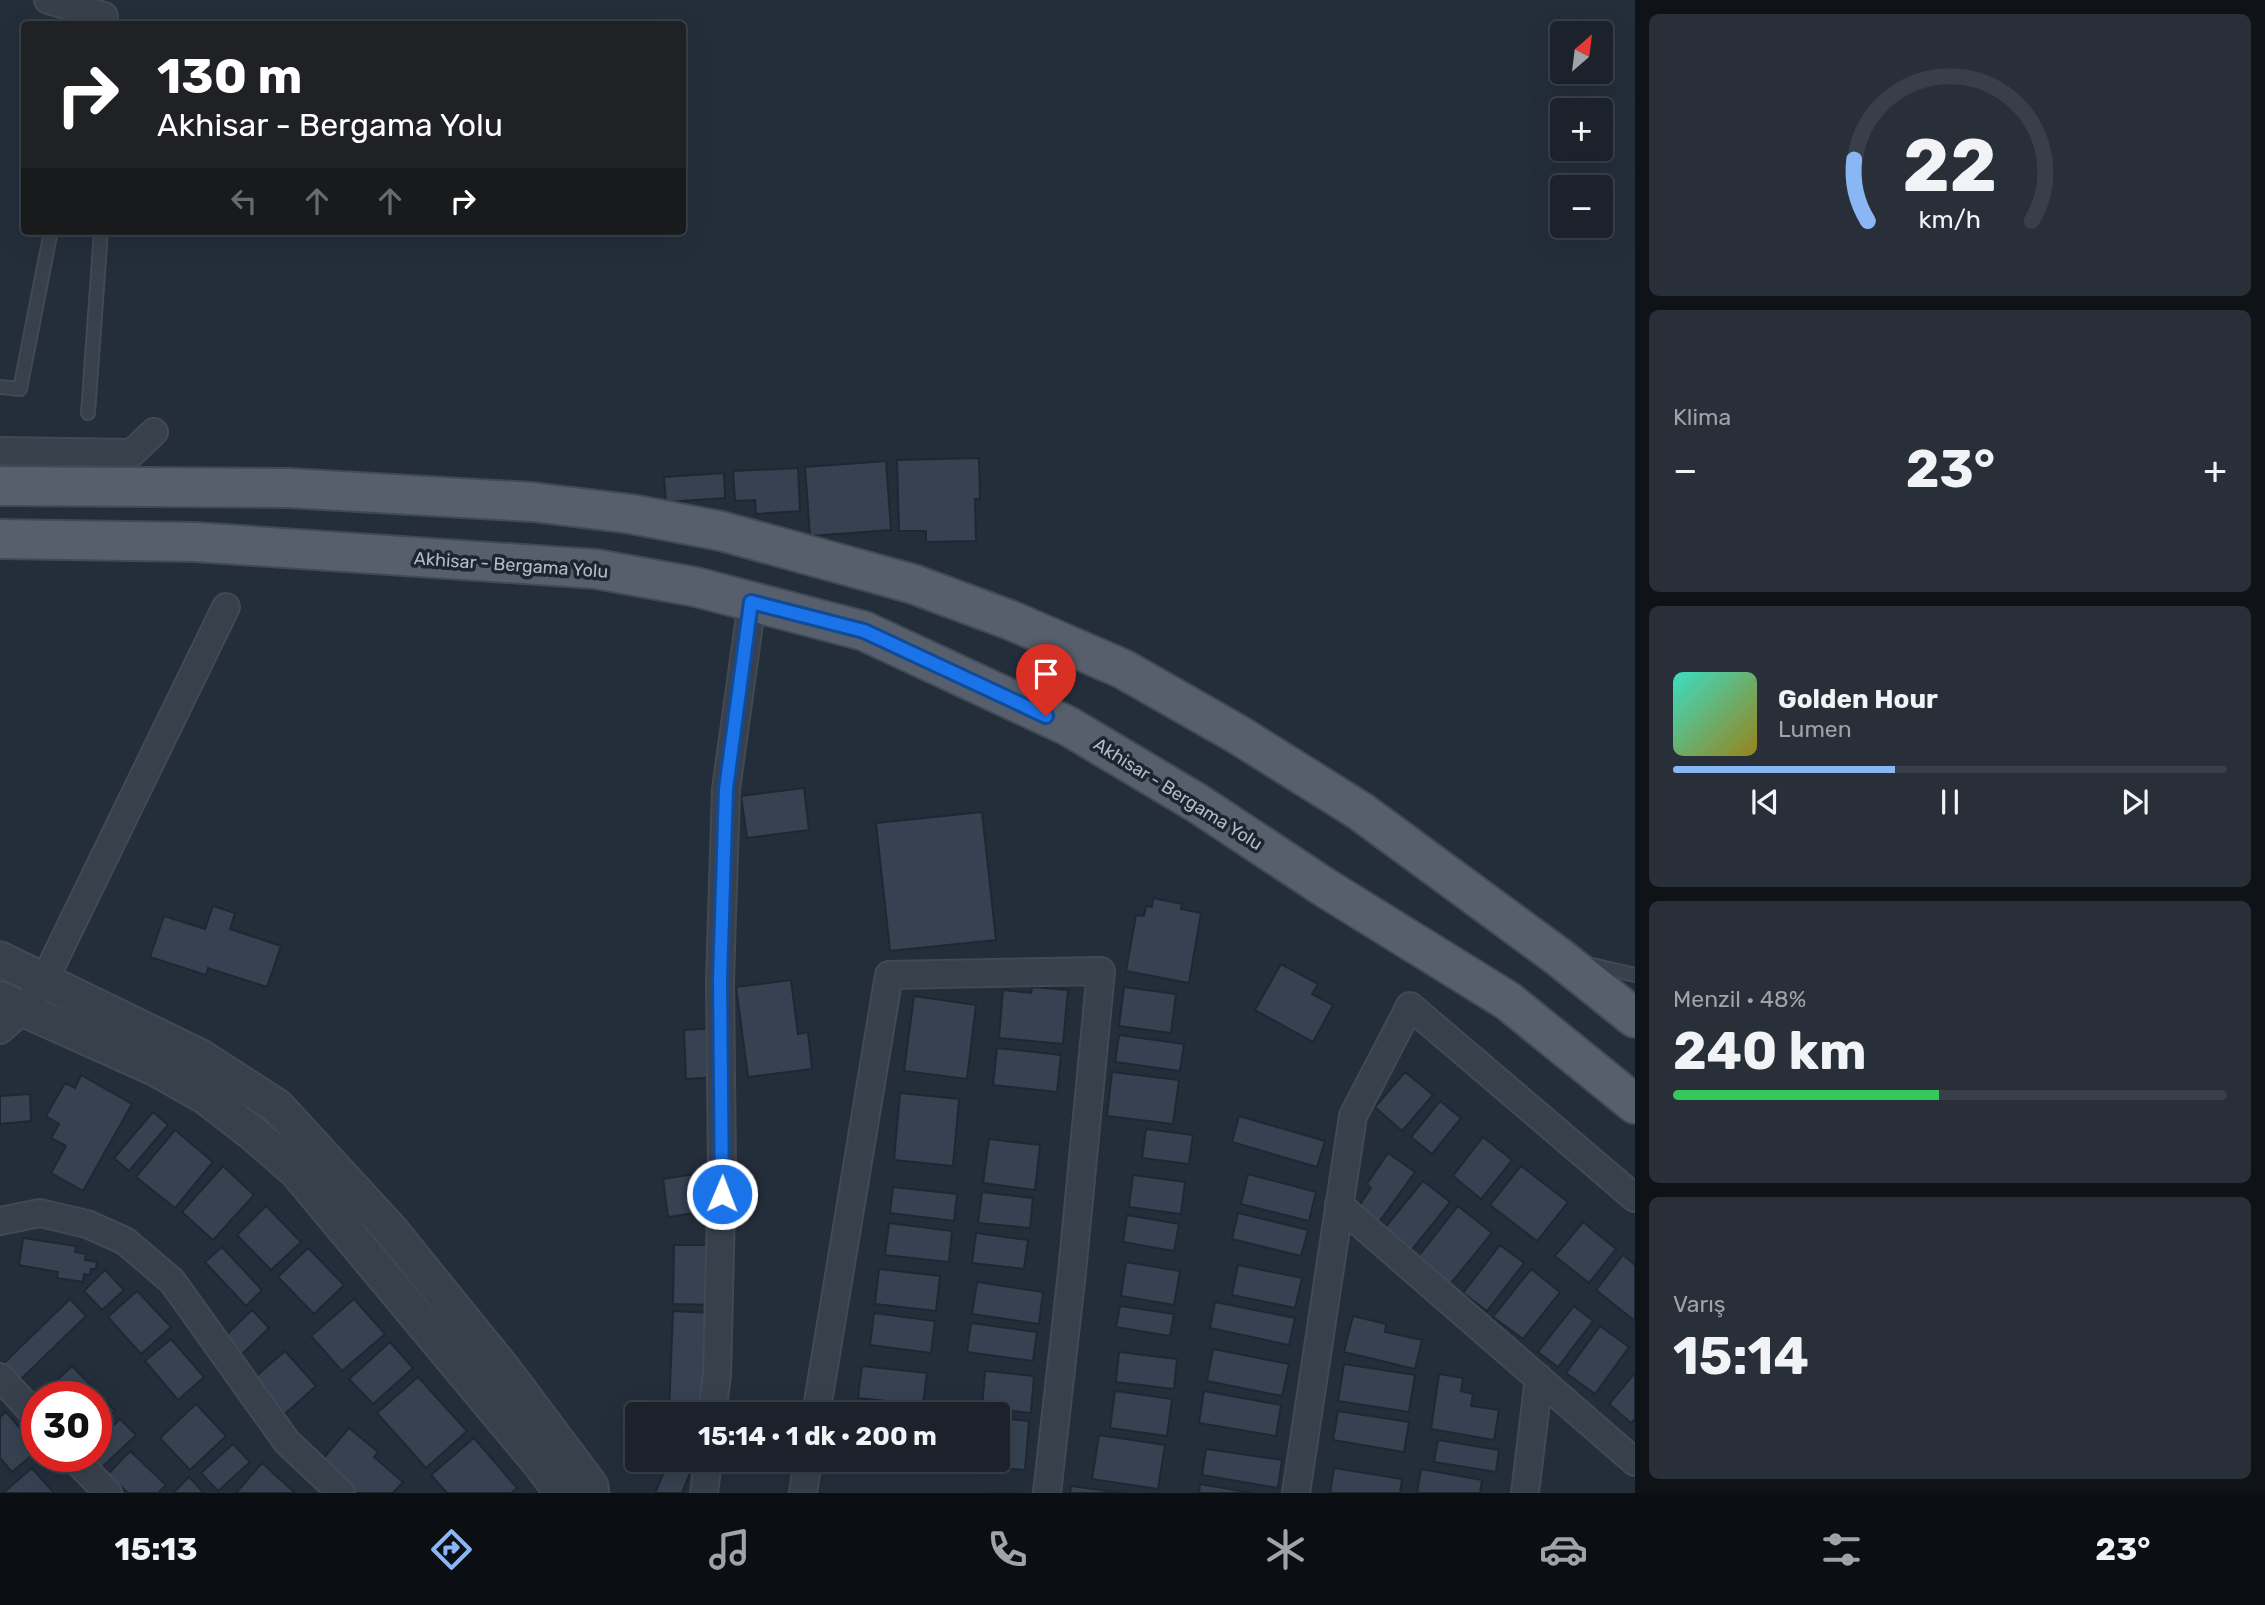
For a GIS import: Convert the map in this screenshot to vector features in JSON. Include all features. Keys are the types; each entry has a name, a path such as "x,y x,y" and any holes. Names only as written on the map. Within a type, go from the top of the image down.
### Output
{"main road":[{"path":"0,486 289,488 532,502 631,514 721,531 913,584 1010,620 1123,669 1237,734 1360,811 1560,958 1635,1018"},
{"name":"Akhisar - Bergama Yolu","path":"0,538 195,541 596,569 695,587 864,631 1069,726 1197,803 1324,887 1508,1001 1635,1104"}],"street":[{"path":"48,0 104,16"},
{"path":"0,450 132,453 154,432"},
{"path":"714,1402 717,1375 722,1168 720,980 726,789 751,602"},
{"path":"226,607 44,981 8,1013 155,1068 207,1098 251,1132 296,1171 562,1493"},
{"path":"0,959 201,1057 277,1106 390,1229 505,1371 591,1486 592,1493"},
{"path":"818,1402 889,975 1101,971 1072,1272 1047,1493"},
{"path":"1296,1493 1353,1116 1410,1006 1635,1198"},
{"path":"1339,1205 1635,1462"},
{"path":"0,1221 40,1213 87,1224 125,1241 172,1281 287,1442 341,1493"},
{"path":"0,1377 21,1400"},
{"path":"1525,1493 1539,1378"},
{"path":"88,1472 108,1493"},
{"path":"704,1493 707,1472"},
{"path":"803,1493 806,1472"}],"lane":[{"path":"0,387 20,389 50,235"},
{"path":"88,412 100,235"},
{"path":"1560,958 1635,975"}],"building":[{"path":"979,458 980,499 975,499 976,541 926,542 926,531 899,531 897,460"},
{"path":"886,461 891,530 810,536 805,467"},
{"path":"798,468 800,511 756,514 755,500 735,501 733,471"},
{"path":"724,473 725,498 666,502 664,477"},
{"path":"804,788 809,830 747,838 741,796"},
{"path":"982,812 996,940 890,951 876,823"},
{"path":"1153,898 1182,904 1181,909 1201,913 1189,983 1126,971 1136,915 1144,916 1146,906 1152,907"},
{"path":"213,906 235,913 230,929 281,946 267,987 208,968 206,975 150,957 164,916 205,929"},
{"path":"1281,964 1318,984 1312,994 1333,1005 1313,1042 1255,1010"},
{"path":"791,980 798,1034 808,1032 812,1069 748,1077 736,987"},
{"path":"1032,987 1068,990 1063,1044 999,1038 1003,990 1031,993"},
{"path":"1124,987 1176,994 1171,1033 1119,1026"},
{"path":"914,996 976,1005 967,1079 904,1071"},
{"path":"716,1028 718,1077 686,1079 684,1030"},
{"path":"1119,1035 1184,1044 1180,1071 1115,1062"},
{"path":"997,1048 1061,1055 1057,1092 993,1085"},
{"path":"1112,1072 1179,1080 1173,1124 1107,1116"},
{"path":"1405,1072 1433,1095 1402,1131 1375,1107"},
{"path":"81,1075 132,1104 83,1191 51,1173 66,1146 51,1138 59,1124 46,1116 65,1083 75,1088"},
{"path":"900,1093 959,1099 953,1166 894,1160"},
{"path":"30,1094 31,1121 0,1124 0,1096"},
{"path":"1440,1101 1461,1118 1432,1154 1411,1137"},
{"path":"153,1112 168,1125 129,1171 114,1158"},
{"path":"1239,1116 1325,1141 1317,1167 1232,1142"},
{"path":"1146,1129 1193,1135 1189,1164 1142,1158"},
{"path":"175,1130 213,1162 175,1208 136,1177"},
{"path":"1483,1137 1512,1160 1481,1199 1453,1176"},
{"path":"989,1139 1040,1145 1035,1190 983,1183"},
{"path":"1388,1153 1415,1172 1374,1229 1353,1215 1371,1188 1367,1184"},
{"path":"223,1166 254,1195 213,1240 182,1212"},
{"path":"1521,1166 1568,1202 1537,1241 1490,1205"},
{"path":"702,1173 708,1211 668,1217 663,1179"},
{"path":"1248,1174 1316,1192 1309,1221 1241,1204"},
{"path":"1133,1175 1185,1182 1181,1214 1129,1207"},
{"path":"1423,1181 1450,1202 1406,1257 1379,1235"},
{"path":"893,1187 957,1194 954,1221 890,1213"},
{"path":"982,1192 1033,1198 1030,1228 978,1223"},
{"path":"266,1206 301,1242 271,1270 237,1235"},
{"path":"1458,1206 1492,1233 1447,1288 1414,1262"},
{"path":"1238,1213 1308,1230 1301,1256 1232,1239"},
{"path":"1127,1215 1179,1224 1174,1251 1123,1242"},
{"path":"1583,1222 1616,1249 1589,1283 1555,1256"},
{"path":"889,1223 952,1231 949,1262 885,1255"},
{"path":"976,1233 1028,1240 1024,1269 972,1263"},
{"path":"23,1238 76,1246 75,1252 86,1254 85,1260 97,1262 96,1269 91,1269 90,1275 84,1274 83,1282 57,1278 58,1272 19,1265"},
{"path":"674,1245 716,1245 716,1305 673,1304"},
{"path":"1500,1245 1524,1263 1487,1311 1463,1293"},
{"path":"222,1247 262,1290 246,1306 205,1262"},
{"path":"308,1248 344,1285 314,1314 278,1277"},
{"path":"1623,1255 1635,1265 1635,1321 1596,1290"},
{"path":"1126,1262 1180,1271 1174,1305 1121,1296"},
{"path":"1238,1265 1302,1278 1295,1308 1232,1295"},
{"path":"879,1269 940,1276 936,1311 875,1304"},
{"path":"1531,1269 1560,1292 1523,1339 1493,1317"},
{"path":"105,1270 124,1290 102,1310 84,1291"},
{"path":"977,1282 1043,1292 1039,1324 972,1314"},
{"path":"137,1291 171,1327 141,1354 108,1317"},
{"path":"70,1299 86,1316 19,1381 3,1364"},
{"path":"354,1299 385,1334 342,1371 311,1336"},
{"path":"1215,1302 1295,1318 1289,1345 1210,1328"},
{"path":"1120,1306 1174,1314 1170,1336 1116,1327"},
{"path":"1574,1306 1593,1321 1558,1367 1538,1352"},
{"path":"252,1310 269,1328 239,1357 222,1339"},
{"path":"673,1311 715,1313 711,1402 669,1402"},
{"path":"874,1313 935,1321 931,1353 870,1345"},
{"path":"1353,1316 1386,1324 1385,1332 1422,1340 1415,1369 1344,1352"},
{"path":"971,1323 1037,1332 1033,1361 967,1352"},
{"path":"1600,1326 1629,1347 1595,1394 1566,1373"},
{"path":"171,1339 204,1377 178,1400 145,1361"},
{"path":"390,1342 413,1368 373,1404 349,1379"},
{"path":"1213,1349 1289,1364 1282,1396 1207,1381"},
{"path":"285,1351 316,1386 277,1421 246,1385"},
{"path":"1119,1352 1177,1359 1174,1389 1116,1382"},
{"path":"1344,1364 1415,1375 1409,1412 1338,1401"},
{"path":"72,1366 86,1381 56,1381"},
{"path":"862,1366 927,1373 923,1402 858,1398"},
{"path":"985,1371 1034,1376 1031,1413 1010,1411 1010,1402 982,1402"},
{"path":"1635,1373 1635,1419 1631,1423 1609,1404"},
{"path":"1439,1374 1463,1378 1461,1391 1473,1394 1471,1406 1499,1410 1494,1440 1431,1429"},
{"path":"418,1377 467,1431 426,1468 377,1413"},
{"path":"1115,1391 1172,1399 1167,1436 1110,1428"},
{"path":"1204,1391 1281,1405 1276,1436 1199,1423"},
{"path":"196,1404 226,1436 190,1470 160,1438"},
{"path":"1338,1411 1409,1422 1404,1452 1333,1440"},
{"path":"6,1412 21,1429 21,1464 12,1472 0,1458 0,1417"},
{"path":"120,1419 136,1435 112,1458 112,1427"},
{"path":"1010,1419 1029,1421 1025,1470 1010,1469"},
{"path":"349,1428 378,1452 374,1457 403,1482 393,1493 349,1493 317,1466"},
{"path":"1099,1435 1165,1445 1158,1489 1092,1479"},
{"path":"474,1438 517,1488 511,1493 447,1493 431,1475"},
{"path":"1438,1440 1499,1450 1496,1472 1434,1462"},
{"path":"233,1444 250,1462 218,1491 201,1473"},
{"path":"1206,1449 1282,1460 1278,1488 1202,1475"},
{"path":"130,1451 166,1485 158,1493 128,1493 108,1474"},
{"path":"262,1463 295,1493 236,1493"},
{"path":"1334,1468 1402,1479 1400,1493 1330,1493"},
{"path":"1421,1469 1482,1480 1480,1493 1417,1493"},
{"path":"27,1472 36,1472 54,1493 3,1493"},
{"path":"664,1472 690,1472 682,1493 655,1493"},
{"path":"189,1477 204,1493 173,1493"},
{"path":"1200,1484 1252,1493 1199,1493"},
{"path":"1071,1486 1122,1493 1070,1493"}],"route":[{"path":"722,1194 720,980 726,789 751,602 864,631 1046,716"}]}
